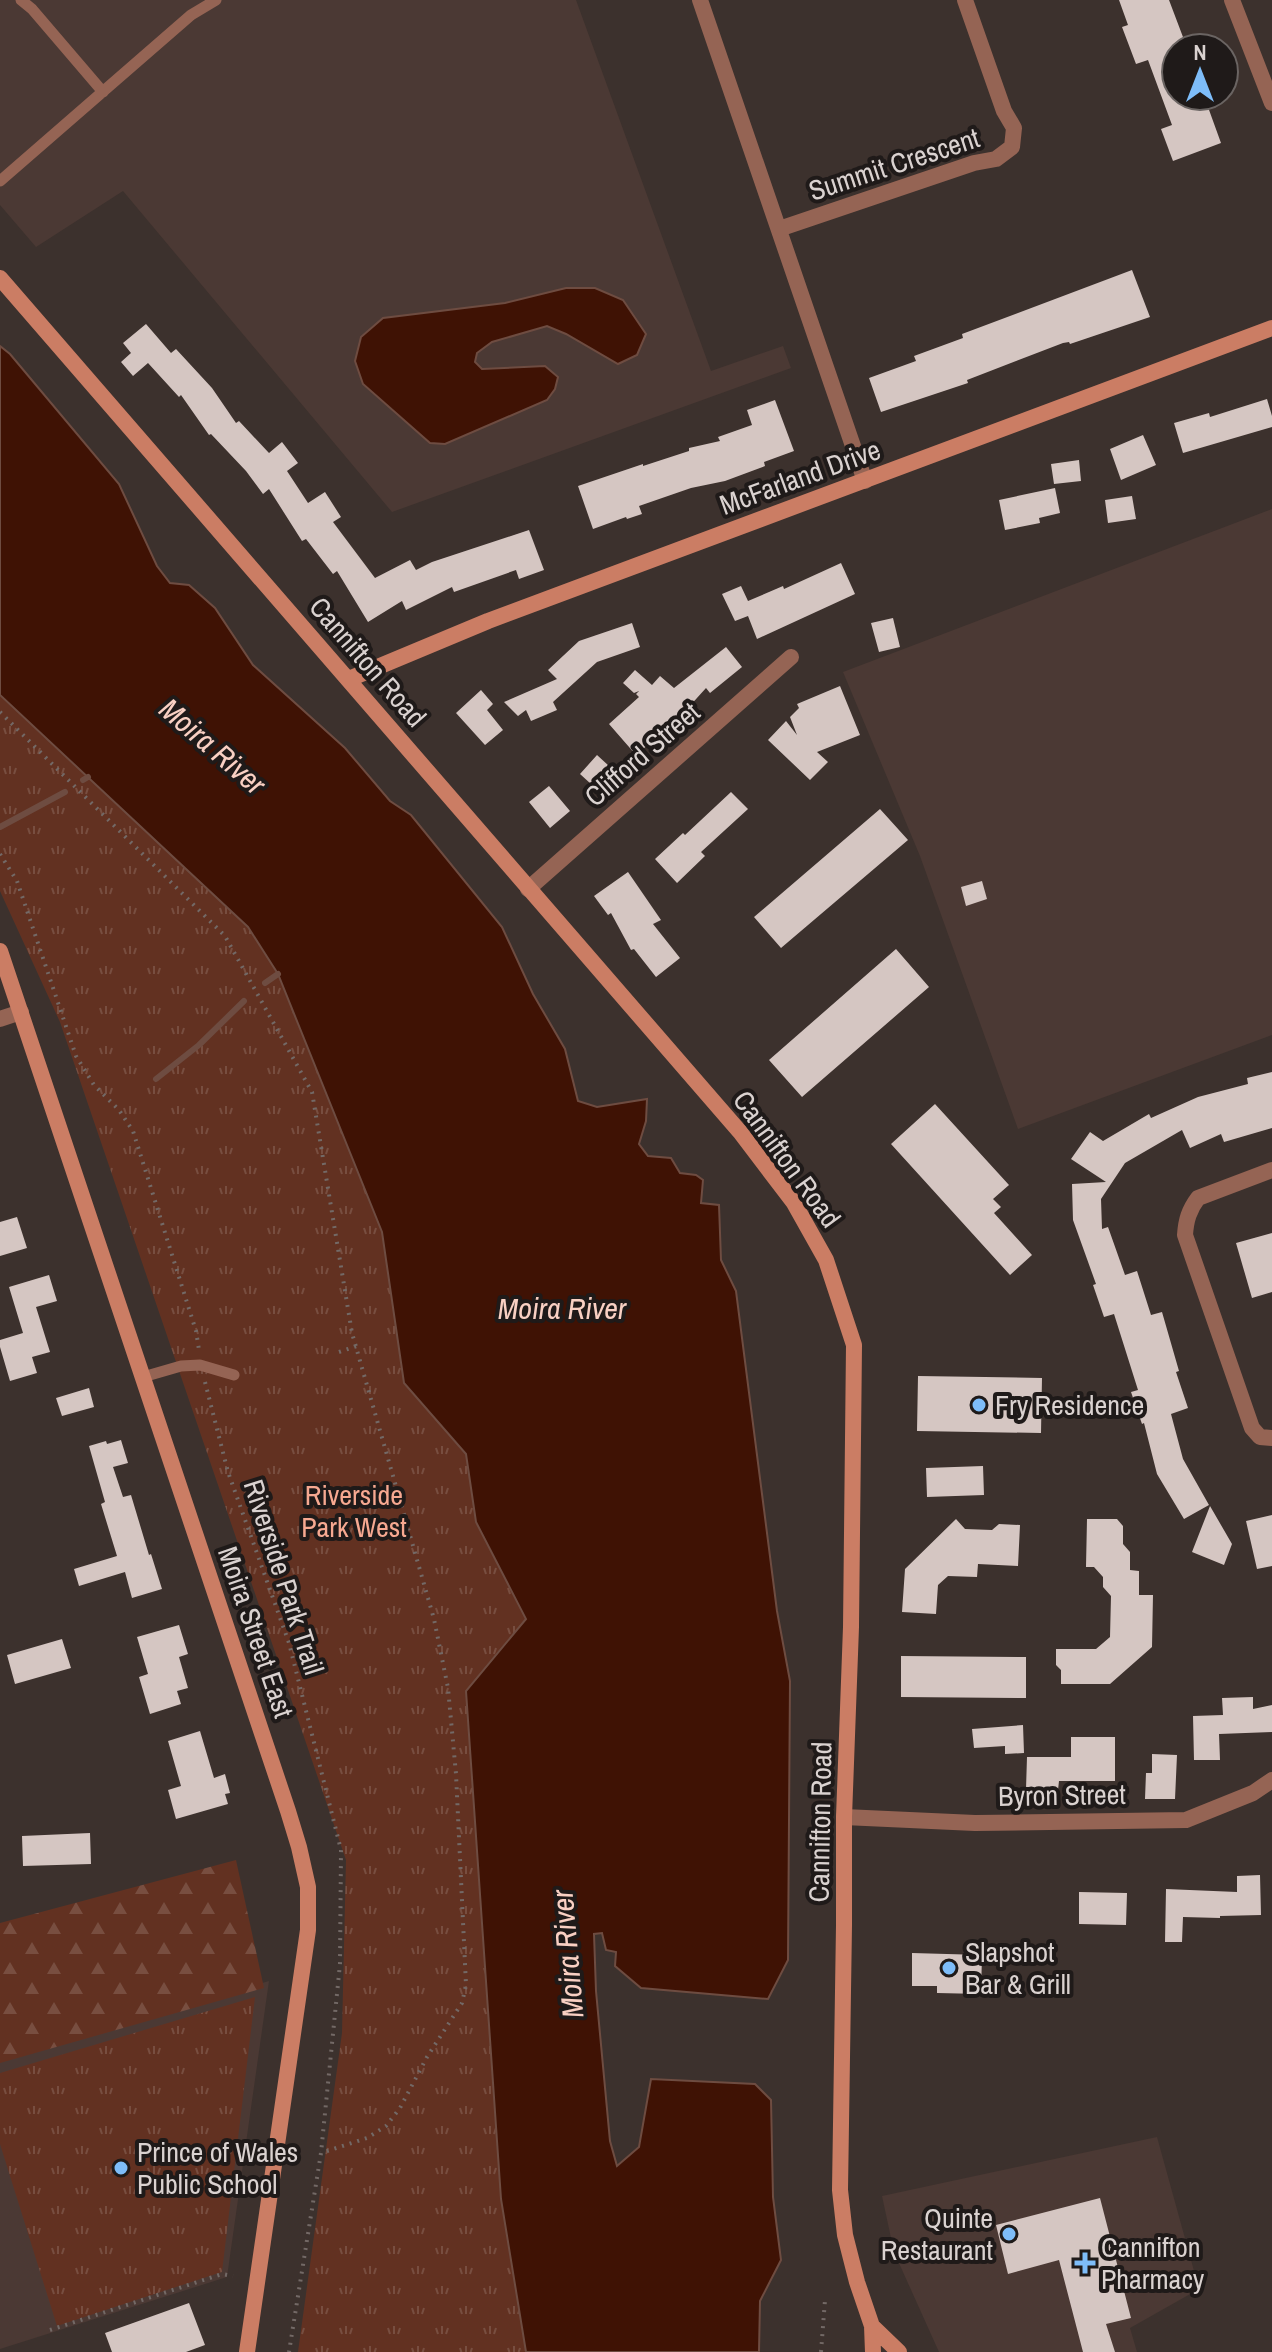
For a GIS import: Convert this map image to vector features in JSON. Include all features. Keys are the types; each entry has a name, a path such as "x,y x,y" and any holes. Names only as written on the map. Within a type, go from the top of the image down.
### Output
{"street":[{"name":"Summit Crescent","path":"700,0 865,481"},
{"name":"Summit Crescent","path":"779,229 974,163 996,159 1012,147 1014,128 1004,111 965,0"},
{"path":"1232,0 1272,103"},
{"name":"Cannifton Road","path":"0,278 740,1132 794,1203 826,1260 854,1345 840,2190 845,2235 872,2326 873,2352"},
{"name":"McFarland Drive","path":"349,679 488,621 1272,328"},
{"name":"Clifford Street","path":"528,889 791,657"},
{"name":"Moira Street East","path":"0,951 288,1811 308,1887 308,1930 247,2352"},
{"path":"0,1019 21,1012"},
{"path":"1272,1170 1198,1198 1186,1220 1185,1235 1252,1428 1260,1437 1272,1438"},
{"name":"Byron Street","path":"844,1817 975,1823 1186,1820 1253,1793 1272,1780"},
{"name":"Cannifton Road","path":"872,2326 899,2352"}],"lane":[{"path":"21,0 103,92"},
{"path":"0,181 191,15 216,0"},
{"path":"143,1377 181,1366 200,1365 234,1375"}],"path":[{"path":"0,712 225,936 312,1092 352,1333 434,1619 448,1688 456,1774 466,1985 462,2003 427,2057 400,2108 386,2126 367,2138 321,2153"},
{"name":"Riverside Park Trail","path":"0,854 17,881 76,1056 94,1085 119,1110 133,1131 196,1331 200,1365 228,1472 289,1643 341,1850 340,1964 321,2153 289,2352"},
{"path":"339,1352 357,1346"},
{"path":"50,2330 222,2274 233,2276"},
{"path":"821,2352 825,2300"}],"shaded area":[{"path":"0,0 576,0 711,371 783,346 791,368 392,512 123,191 36,247 0,205"},
{"path":"1272,509 1272,1035 1018,1129 920,856 843,672"},
{"name":"Prince of Wales Public School","path":"269,1981 227,2277 0,2349 0,2060"},
{"path":"1157,2137 1199,2289 1130,2328 1137,2352 939,2352 894,2252 882,2196"}],"green space":[{"name":"Riverside Park West","path":"0,695 248,927 278,974 382,1232 404,1383 466,1454 476,1522 527,1619 466,1691 501,2199 526,2352 298,2352 342,2033 346,1860 60,1022 0,891"},
{"path":"236,1860 264,1988 0,2063 0,1923"},
{"name":"Prince of Wales Public School","path":"255,1997 222,2272 57,2326 0,2144 0,2073"}],"water":[{"path":"566,288 595,288 623,300 646,334 637,355 618,364 547,326 492,342 477,353 475,362 482,369 545,366 558,377 555,389 547,400 445,444 430,443 363,384 355,361 361,337 383,318 505,303"},
{"name":"Moira River","path":"0,346 119,484 157,566 170,583 189,585 215,608 253,665 345,748 390,801 411,815 502,927 533,994 565,1049 578,1101 597,1107 647,1099 646,1121 639,1144 648,1156 671,1158 680,1173 696,1175 703,1180 701,1203 719,1205 721,1260 736,1291 777,1611 790,1681 788,1960 768,1999 641,1988 615,1966 616,1952 606,1950 602,1933 594,1934 610,2141 617,2166 639,2147 651,2079 755,2084 771,2100 773,2197 781,2260 760,2301 759,2352 526,2352 501,2199 466,1691 526,1619 476,1522 466,1454 404,1383 382,1232 278,974 248,927 0,695"}],"building":[{"path":"1119,0 1169,0 1181,32 1160,32 1160,92 1148,60 1136,64 1122,27 1128,25"},
{"path":"1167,112 1210,112 1221,143 1173,161 1161,129 1172,125"},
{"path":"1132,270 1150,317 1070,344 1063,343 967,380 968,383 881,412 869,378 916,361 914,356 963,338 962,334"},
{"path":"146,324 171,353 176,349 212,388 236,423 239,421 269,453 282,442 298,463 287,471 308,503 325,492 341,517 333,522 375,578 410,560 416,570 529,530 544,570 519,579 516,570 454,592 452,587 406,610 402,601 368,622 337,571 333,574 306,539 302,541 269,489 263,494 246,471 209,435 181,395 179,397 148,363 133,376 121,362 131,353 123,343"},
{"path":"1267,399 1272,427 1183,453 1174,423 1209,413 1210,417"},
{"path":"775,400 794,451 725,481 691,488 639,506 642,514 593,529 578,486 689,451 689,448 720,441 718,437 752,425 747,410"},
{"path":"1143,435 1156,465 1121,480 1110,449"},
{"path":"1079,460 1081,481 1054,484 1051,464"},
{"path":"1055,488 1060,513 1039,518 1040,523 1005,530 999,500"},
{"path":"1132,496 1136,519 1108,523 1105,500"},
{"path":"841,563 855,594 757,639 748,616 735,621 722,594 741,586 748,601 783,586 784,589"},
{"path":"893,618 900,647 879,652 871,623"},
{"path":"632,623 640,647 597,662 553,702 557,710 531,721 526,710 518,716 504,702 557,679 548,670 579,641"},
{"path":"726,647 742,667 710,693 706,688 678,719 636,755 609,724 639,697 636,694 639,691 634,693 623,683 635,670 652,685 660,676 674,688"},
{"path":"840,686 860,735 817,752 828,762 810,780 768,740 786,721 797,735 790,717 799,708 797,704"},
{"path":"481,690 493,704 487,710 503,730 485,745 456,713"},
{"path":"597,755 609,766 591,784 580,774"},
{"path":"549,786 570,811 550,828 529,802"},
{"path":"731,792 748,809 701,852 705,856 677,883 655,859"},
{"path":"880,809 908,840 781,948 754,917"},
{"path":"628,872 661,920 653,924 680,958 656,977 634,949 631,950 611,913 608,915 594,896"},
{"path":"982,881 987,899 966,906 961,887"},
{"path":"896,949 929,987 802,1097 769,1060"},
{"path":"1272,1072 1272,1128 1224,1142 1221,1134 1190,1148 1182,1130 1125,1163 1101,1199 1102,1229 1108,1227 1125,1275 1137,1271 1151,1315 1162,1312 1179,1371 1176,1372 1188,1408 1171,1414 1183,1459 1209,1505 1184,1519 1157,1474 1144,1423 1131,1392 1138,1390 1114,1314 1104,1317 1093,1285 1096,1284 1073,1220 1072,1184 1106,1182 1071,1159 1090,1132 1103,1141 1149,1114 1151,1118 1198,1097 1248,1084 1247,1078"},
{"path":"935,1104 1009,1185 993,1199 1001,1207 994,1213 1032,1255 1010,1275 891,1144"},
{"path":"17,1217 27,1248 0,1256 0,1222"},
{"path":"1272,1233 1272,1292 1252,1298 1236,1243"},
{"path":"49,1275 57,1301 36,1307 50,1352 32,1357 37,1373 10,1381 0,1340 23,1333 9,1287"},
{"name":"Fry Residence","path":"918,1376 1042,1378 1041,1433 917,1431"},
{"path":"89,1388 94,1407 62,1416 56,1398"},
{"path":"121,1440 128,1463 113,1467 123,1497 131,1495 162,1589 132,1598 125,1572 79,1586 74,1569 117,1556 101,1504 105,1502 89,1446"},
{"path":"983,1466 984,1495 927,1497 926,1468"},
{"path":"1210,1506 1232,1544 1224,1565 1192,1552"},
{"path":"1272,1515 1272,1566 1257,1569 1246,1521"},
{"path":"956,1519 965,1529 992,1530 999,1524 1020,1525 1018,1566 978,1564 977,1577 948,1576 938,1585 936,1614 902,1612 905,1569"},
{"path":"1087,1519 1117,1519 1123,1526 1123,1544 1130,1552 1130,1570 1139,1571 1139,1595 1153,1595 1152,1647 1110,1684 1061,1684 1056,1649 1096,1649 1110,1637 1111,1596 1103,1587 1103,1577 1094,1567 1086,1567"},
{"path":"179,1625 188,1654 179,1657 188,1688 177,1691 181,1704 150,1714 139,1677 148,1674 137,1637"},
{"path":"62,1639 71,1668 15,1684 7,1655"},
{"path":"901,1656 1026,1657 1026,1698 901,1697"},
{"path":"1253,1697 1253,1709 1272,1705 1272,1732 1219,1734 1220,1760 1194,1760 1193,1716 1223,1715 1222,1698"},
{"path":"1023,1725 1024,1753 1005,1754 1005,1746 974,1748 972,1729"},
{"path":"200,1731 214,1778 225,1774 230,1793 225,1794 228,1804 176,1819 168,1790 181,1786 168,1741"},
{"path":"1071,1737 1115,1737 1115,1781 1059,1781 1058,1790 1026,1789 1027,1757 1071,1757"},
{"path":"1152,1754 1177,1755 1175,1799 1145,1799 1146,1773 1152,1773"},
{"path":"90,1833 91,1864 23,1866 22,1836"},
{"path":"1260,1875 1261,1915 1183,1917 1182,1942 1165,1942 1166,1889 1237,1892 1237,1876"},
{"path":"1079,1892 1127,1893 1126,1925 1079,1924"},
{"path":"912,1953 982,1955 981,1994 937,1993 937,1986 912,1986"},
{"path":"1100,2198 1131,2318 1106,2324 1115,2352 1083,2352 1059,2260 1008,2274 996,2225"},
{"path":"189,2303 205,2345 186,2352 112,2352 105,2333"}],"waterway":[{"path":"83,780 88,777"},
{"path":"0,827 65,792"},
{"path":"265,983 278,974"},
{"path":"156,1079 199,1045 244,1001"}],"place":[{"name":"Fry Residence","path":"979,1405"},
{"name":"Slapshot Bar & Grill","path":"949,1968"},
{"name":"Prince of Wales Public School","path":"121,2168"},
{"name":"Quinte Restaurant","path":"1009,2234"},
{"name":"Cannifton Pharmacy","path":"1085,2263"}]}
